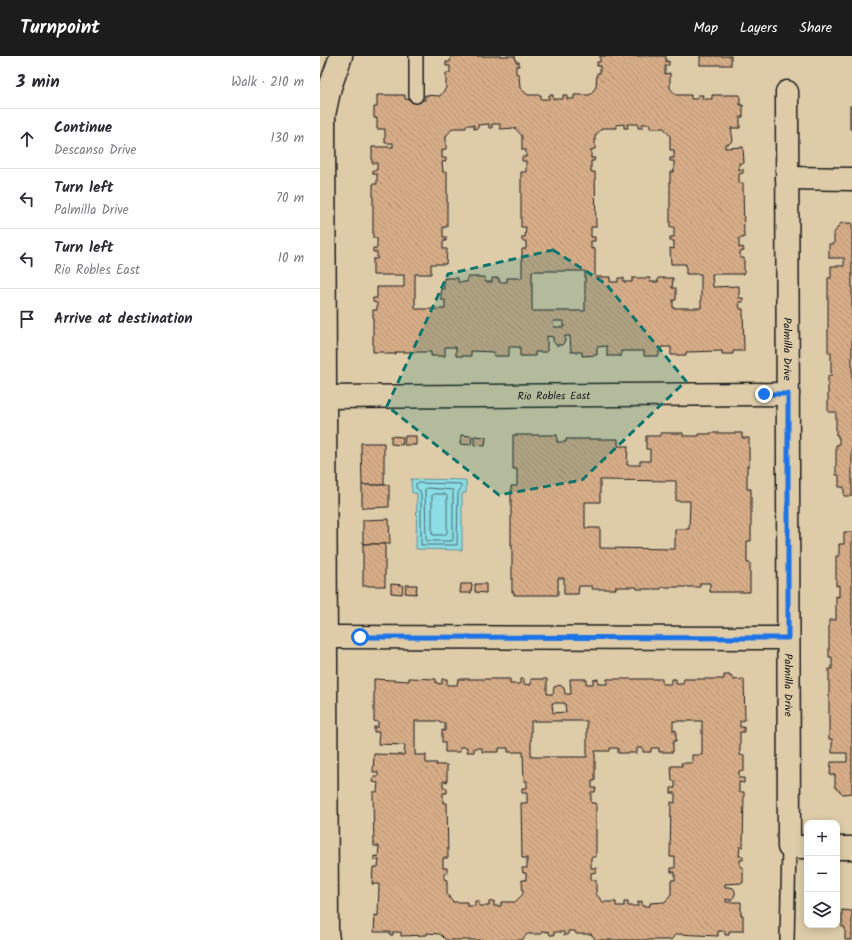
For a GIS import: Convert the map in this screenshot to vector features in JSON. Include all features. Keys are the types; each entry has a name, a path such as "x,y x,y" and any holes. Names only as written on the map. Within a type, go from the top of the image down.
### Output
{"street":[{"path":"328,940 323,637 324,115 330,87 341,56"},
{"name":"Palmilla Drive","path":"787,92 788,638 798,847"},
{"path":"787,178 852,179"},
{"name":"Rio Robles East","path":"323,397 788,394"},
{"path":"323,637 788,638"},
{"path":"840,848 852,848"}],"lane":[{"path":"416,56 416,96"},
{"path":"787,940 798,847"}],"highlighted area":[{"path":"553,250 606,284 686,381 582,480 499,495 387,406 448,274"}],"water":[{"path":"411,479 466,480 466,493 462,493 462,550 416,549 417,493 412,493"}],"building":[{"path":"451,56 515,56 516,62 519,62 519,66 516,66 516,74 519,74 520,88 528,95 541,95 541,99 549,99 549,95 553,95 553,99 563,99 563,95 567,95 567,99 574,99 574,95 590,95 596,87 597,73 600,73 600,66 597,66 597,62 600,62 600,56 666,56 666,62 669,61 669,65 665,66 665,74 670,73 670,88 676,95 691,95 691,99 698,99 698,95 703,95 702,99 712,99 712,95 740,95 740,105 743,105 743,117 740,117 740,128 731,128 733,140 729,144 725,144 725,148 743,147 744,163 739,163 739,170 743,169 743,173 739,174 739,183 743,183 744,238 739,238 739,248 743,247 744,251 740,252 740,258 744,258 744,274 712,274 713,287 739,286 739,298 743,298 743,302 739,302 740,309 743,309 744,351 733,351 733,354 722,354 722,351 686,352 686,355 671,355 671,347 661,347 659,356 644,356 644,351 621,351 621,356 607,356 607,346 597,347 597,355 582,356 582,352 571,352 570,336 565,336 565,341 562,345 556,345 553,341 553,337 547,336 547,352 535,352 535,356 520,356 520,347 509,347 509,356 494,356 494,352 471,351 471,356 456,356 456,347 445,347 445,356 431,356 431,352 396,352 396,354 384,354 384,352 373,352 373,310 377,310 377,303 373,302 373,298 377,298 377,287 404,287 404,275 373,275 373,259 377,259 377,252 373,252 373,248 377,248 377,238 373,238 373,184 377,184 377,174 373,174 373,170 377,170 377,163 372,163 372,147 393,147 393,143 385,143 385,129 377,129 377,118 374,118 374,107 377,107 377,95 405,95 405,99 414,100 425,100 425,95 440,96 446,88 446,73 450,73 450,66 446,66 446,62 450,62","holes":["489,124 489,128 492,128 492,124 500,124 500,129 515,128 522,136 522,150 526,150 526,157 522,157 522,161 526,161 526,172 521,172 521,227 526,227 525,237 522,237 522,241 526,241 526,249 522,249 522,278 507,278 507,282 499,282 499,278 492,278 492,282 485,282 485,277 467,277 467,282 458,282 458,278 444,278 444,289 441,289 441,300 445,300 445,309 415,309 415,274 431,274 431,264 446,264 447,249 443,249 443,241 446,241 446,237 443,237 443,227 447,227 447,172 443,172 442,162 446,161 446,158 442,158 442,150 446,149 446,136 453,128 466,128 466,125 474,125 474,129 478,128 478,125","624,124 624,128 628,128 627,124 638,124 638,128 642,128 642,124 650,124 650,128 664,128 670,136 670,150 674,150 674,158 670,158 670,161 674,161 674,172 670,172 670,227 674,227 674,237 670,237 670,241 674,241 674,249 670,248 671,264 686,264 686,274 701,274 701,308 673,308 673,300 676,300 676,288 672,288 673,278 658,278 658,282 650,282 650,278 632,278 632,282 624,282 624,278 618,278 618,282 610,282 610,277 595,277 595,248 591,249 591,241 595,241 595,237 591,237 591,227 596,227 595,172 591,172 591,161 594,161 595,158 591,158 591,150 595,149 595,136 602,128 616,128 616,125","532,271 585,271 585,311 532,311","553,321 564,321 564,327 554,327"]},
{"path":"700,56 731,56 731,65 700,65"},
{"path":"850,106 852,106 852,129 850,129"},
{"path":"841,223 852,223 852,496 844,496 844,487 839,487 839,475 836,475 836,445 839,445 839,438 838,435 836,435 836,412 828,412 828,376 831,376 831,353 828,353 828,278 831,278 831,266 844,266 844,258 829,258 829,244 834,244 834,233"},
{"path":"660,433 683,433 683,436 699,436 699,434 710,433 742,433 742,438 749,438 747,489 751,489 751,541 747,541 747,563 750,563 750,592 710,592 710,583 700,583 700,587 662,587 661,589 615,587 616,589 592,589 592,586 579,586 578,594 564,594 564,578 558,578 558,595 514,595 514,592 512,592 511,486 517,486 517,469 513,469 513,435 557,435 557,442 566,442 566,439 618,439 618,446 628,446 627,465 640,465 640,461 650,461 650,449 646,449 646,436 660,436","holes":["600,480 676,481 676,501 690,501 689,529 675,529 675,549 600,548 600,528 585,528 585,502 600,502"]},
{"path":"461,435 472,436 471,445 460,444"},
{"path":"391,436 403,437 402,445 391,444"},
{"path":"405,436 416,436 416,445 404,445"},
{"path":"474,436 486,437 485,446 474,445"},
{"path":"361,443 384,443 384,485 362,485"},
{"path":"362,485 389,485 389,507 362,508"},
{"path":"389,519 390,544 363,544 363,520"},
{"path":"844,532 852,532 852,793 843,794 835,787 835,775 830,775 831,762 847,762 847,753 832,753 832,739 829,739 829,669 832,669 832,657 829,657 829,620 836,620 836,596 839,597 839,585 836,586 836,556 839,556 839,544 844,544"},
{"path":"363,544 385,544 385,586 363,586"},
{"path":"391,584 403,585 402,594 391,593"},
{"path":"461,584 472,584 471,593 460,593"},
{"path":"475,584 486,584 486,593 475,592"},
{"path":"406,585 417,585 416,594 405,593"},
{"path":"724,675 730,675 730,677 733,677 733,680 744,679 745,720 740,721 740,727 744,727 744,732 740,732 740,755 744,756 744,771 739,771 739,778 744,778 744,783 739,782 739,792 744,792 743,847 740,846 739,856 743,856 743,860 740,860 740,867 743,867 743,883 725,884 725,887 733,888 735,891 735,895 731,900 726,899 726,902 741,902 743,931 729,931 729,935 725,935 725,931 718,931 718,936 676,934 671,940 596,940 591,934 576,934 575,931 568,931 568,935 564,935 564,932 554,932 554,935 550,935 549,932 542,931 542,934 527,934 522,940 446,940 440,934 427,933 427,935 401,936 401,932 393,932 393,935 390,935 390,932 374,932 375,915 378,916 379,884 372,884 373,867 378,867 379,860 374,860 374,856 378,857 379,846 374,846 373,792 377,792 378,783 373,782 374,777 378,777 378,772 373,772 374,754 404,755 405,745 378,744 379,732 374,732 374,727 378,727 378,722 374,721 374,679 409,681 409,678 436,679 436,683 442,684 442,679 447,679 447,685 457,685 458,679 510,679 510,684 520,684 520,679 524,679 524,684 531,685 531,679 547,679 547,694 553,694 554,687 560,685 564,688 565,694 571,694 570,679 586,679 586,684 593,684 593,680 598,679 598,684 607,684 607,679 662,679 662,684 671,684 671,679 676,679 676,684 683,684 684,679 724,679","holes":["552,703 565,703 566,712 553,713","415,721 440,721 440,723 445,723 445,731 442,730 442,742 445,742 445,752 460,752 460,747 467,747 467,752 474,752 474,748 482,748 482,752 499,752 499,748 508,748 508,752 523,752 524,781 527,781 527,788 522,788 522,793 527,793 527,803 521,803 522,858 527,858 527,868 522,868 523,873 526,873 526,880 522,880 523,894 515,902 501,902 501,906 494,906 494,901 489,902 489,906 479,906 479,901 475,901 475,906 467,906 467,902 453,902 447,894 447,880 444,879 444,873 447,873 447,868 443,868 443,858 448,858 447,803 443,803 443,793 447,793 447,788 443,788 443,781 447,782 447,765 426,763 426,755 415,755","531,721 587,721 587,757 531,757","673,721 702,721 702,755 692,755 692,763 681,763 682,766 671,766 672,781 675,781 675,788 671,788 671,793 675,793 675,803 671,802 670,857 675,857 675,868 671,868 671,872 675,872 675,880 671,880 671,894 665,902 650,903 650,906 642,906 642,901 638,902 638,906 628,906 628,902 624,902 624,906 616,906 616,902 603,902 596,894 596,880 591,880 591,873 596,872 596,868 591,868 591,857 596,857 596,803 591,803 591,792 595,792 596,788 592,788 592,781 595,781 595,751 610,751 610,748 618,748 618,753 637,753 637,748 643,748 643,752 651,752 651,748 659,748 659,752 673,752 673,741 676,741 676,730 673,731"]},
{"path":"842,910 852,911 852,940 845,940 845,927 842,927"}],"route":[{"path":"360,637 788,638 788,394 764,394"}]}
